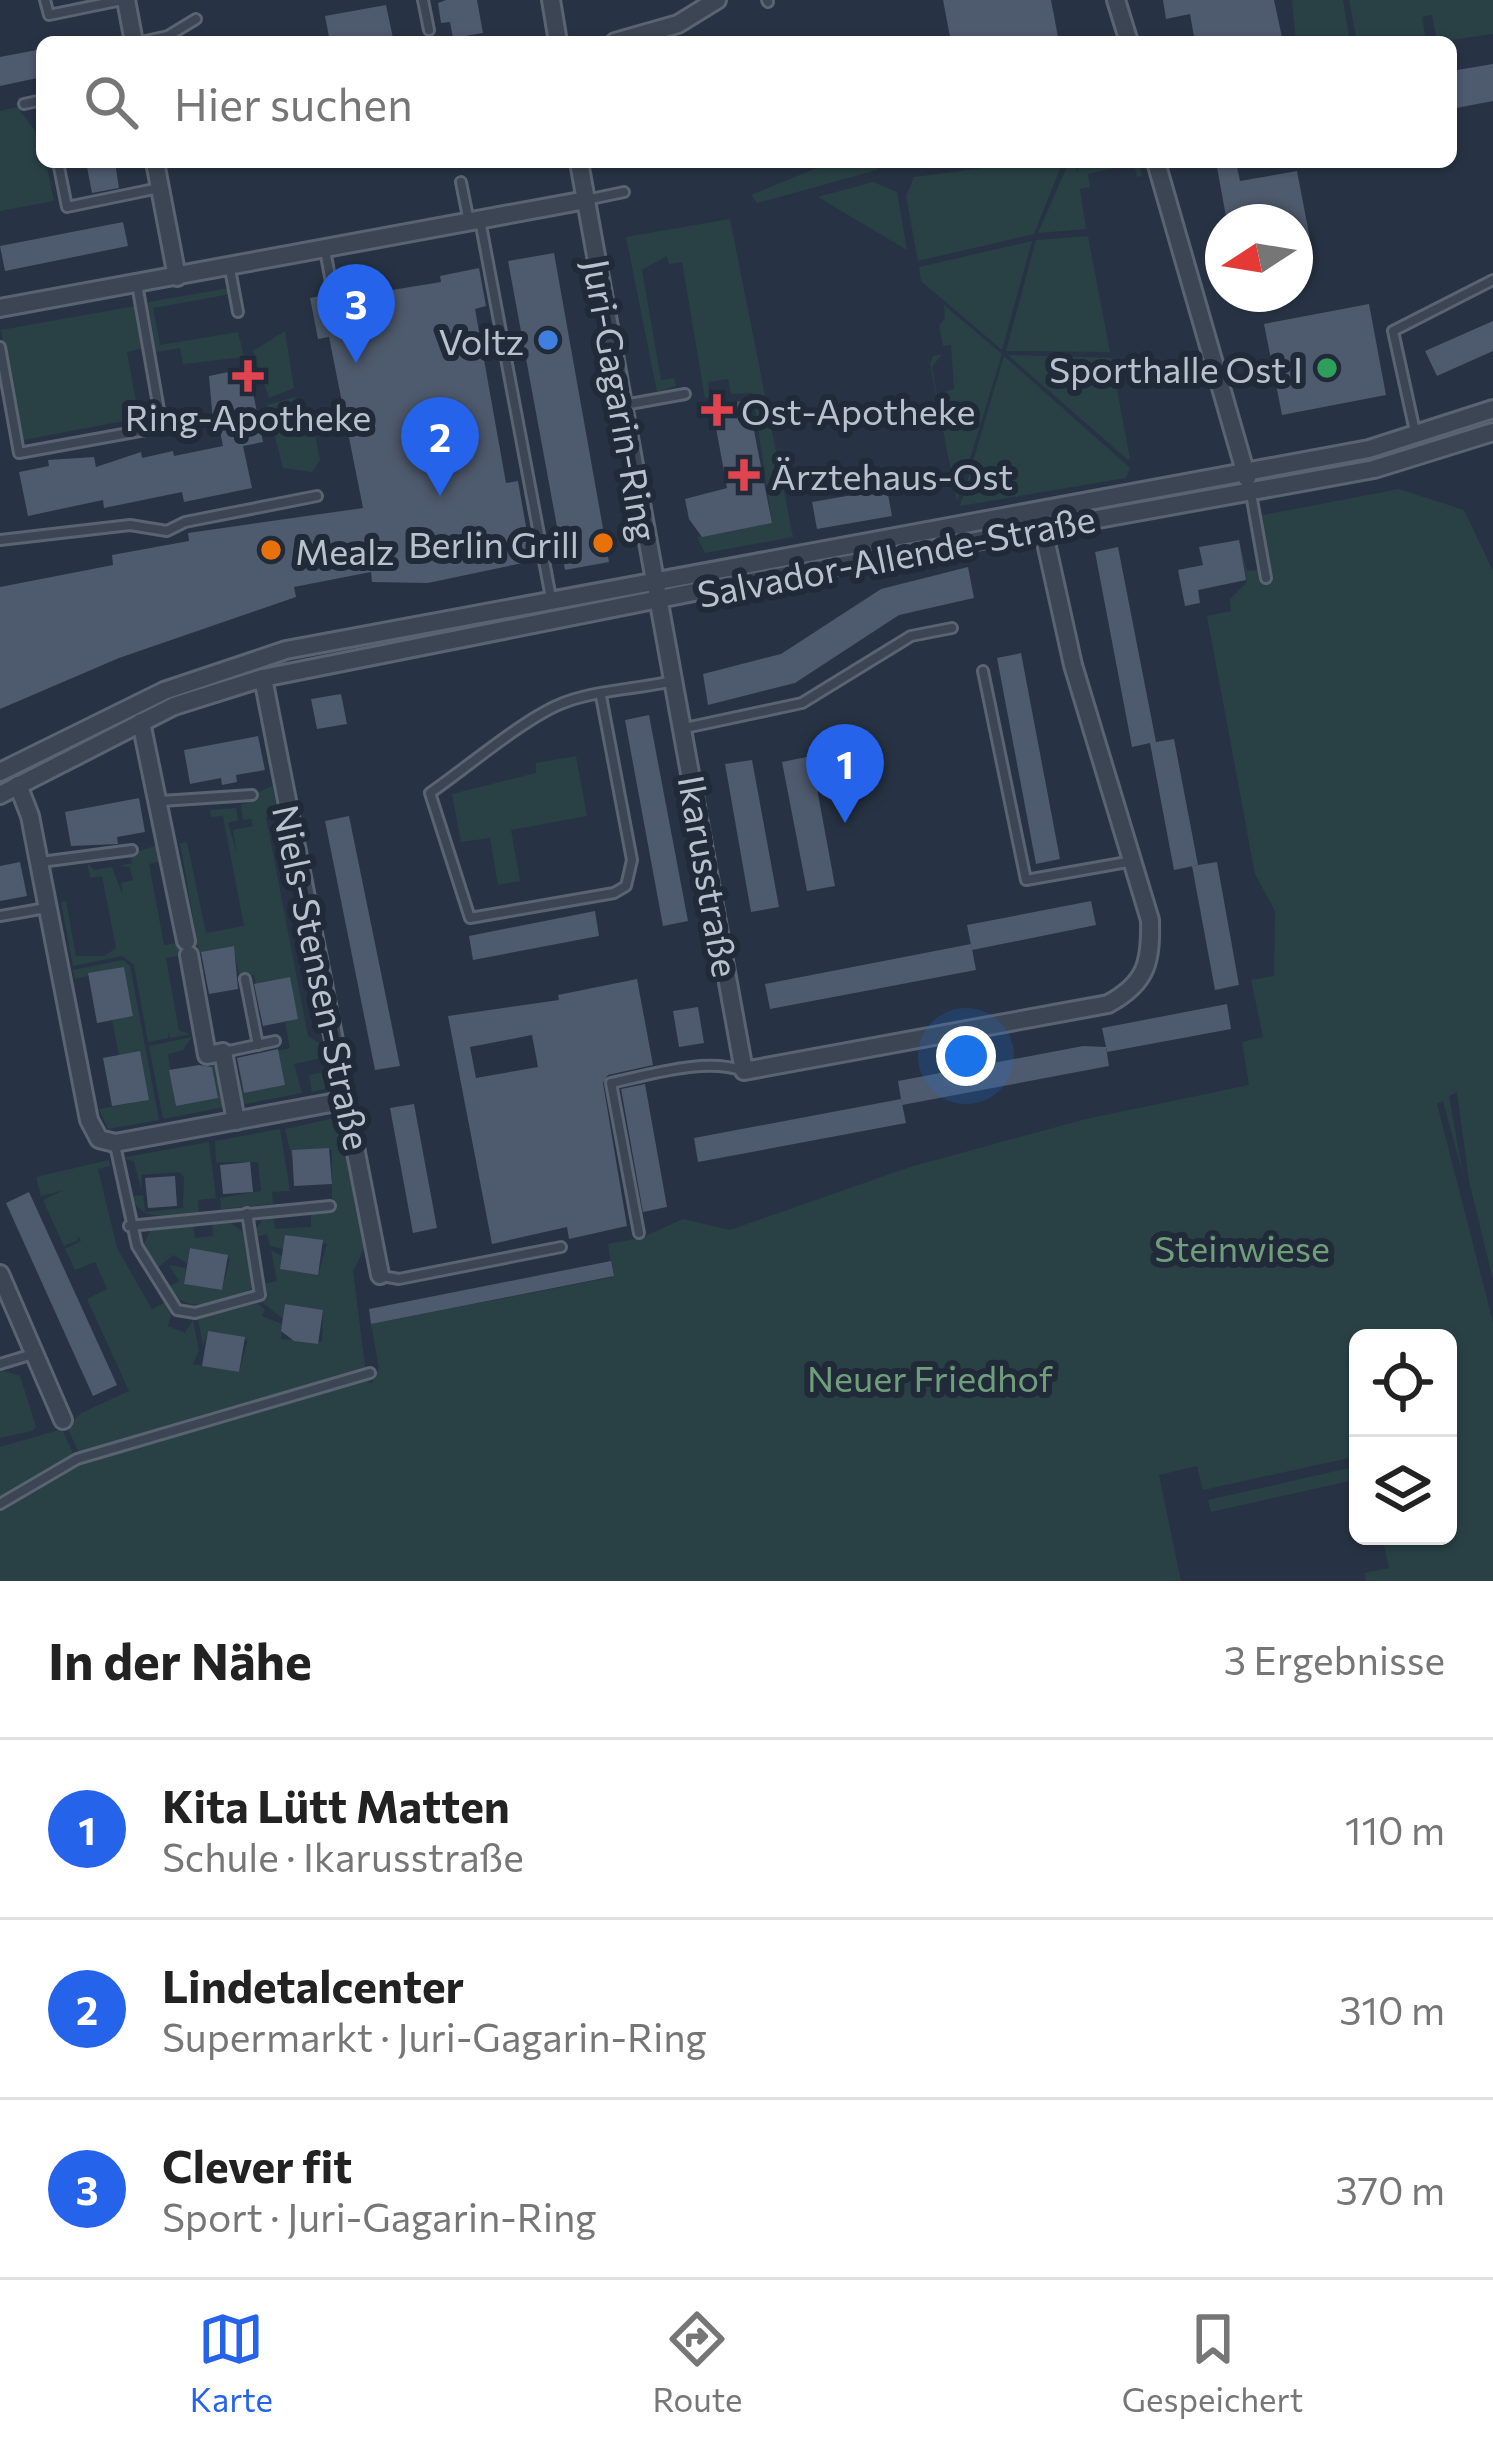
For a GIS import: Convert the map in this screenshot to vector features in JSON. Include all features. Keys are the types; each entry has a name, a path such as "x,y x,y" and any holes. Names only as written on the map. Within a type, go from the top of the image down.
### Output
{"street":[{"path":"124,0 135,36"},
{"path":"550,0 557,36"},
{"path":"636,36 678,24 717,0"},
{"path":"1117,0 1127,36"},
{"path":"156,168 177,277"},
{"name":"Juri-Gagarin-Ring","path":"0,772 164,691 259,657 551,600 656,590 580,168"},
{"path":"1158,168 1250,492"},
{"path":"0,308 586,200"},
{"name":"Salvador-Allende-Straße","path":"656,590 1041,519 1415,436 1493,409"},
{"name":"Salvador-Allende-Straße","path":"1041,519 1250,492 1374,469 1493,432"},
{"path":"744,1071 1108,1004 1134,990 1151,964 1150,920 1073,665 1041,519"},
{"path":"0,795 201,695 656,590"},
{"name":"Ikarusstraße","path":"656,590 744,1071"},
{"name":"Niels-Stensen-Straße","path":"263,678 380,1275"},
{"path":"141,722 207,1055 223,1052 236,1121"},
{"path":"17,785 40,862 91,1127 99,1139 115,1143 347,1100"},
{"path":"0,1274 63,1420"}],"lane":[{"path":"45,0 49,15 124,0"},
{"path":"423,0 429,30"},
{"path":"168,36 196,19"},
{"path":"24,104 36,101"},
{"path":"59,168 68,207 161,188"},
{"path":"461,182 474,221 551,600"},
{"path":"586,200 624,192"},
{"path":"325,250 333,293"},
{"path":"230,268 238,313"},
{"path":"1415,436 1393,331 1493,280"},
{"path":"0,347 19,453 162,427 137,284"},
{"path":"623,406 685,394"},
{"path":"1250,492 1266,578"},
{"path":"0,540 130,525 167,531 184,522 317,496"},
{"path":"683,728 802,704 911,636 952,628"},
{"path":"983,671 1026,880 1134,861"},
{"name":"Ikarusstraße","path":"601,695 632,876 614,893 470,918 430,793 561,704 601,695 674,682"},
{"path":"160,801 252,795"},
{"path":"40,862 132,850"},
{"path":"0,916 48,907"},
{"path":"245,979 258,1045"},
{"path":"223,1052 275,1041"},
{"path":"639,1233 611,1083 731,1066 744,1071"},
{"path":"115,1143 129,1226 170,1303 195,1313 260,1294 247,1213"},
{"path":"129,1226 331,1206"},
{"path":"380,1275 399,1279 561,1246"},
{"path":"0,1364 34,1353"},
{"path":"0,1504 77,1459 370,1373"}],"green space":[{"path":"1292,0 1343,0 1349,36 1295,36"},
{"path":"1349,0 1493,0 1493,34 1457,39 1436,36 1432,15 1422,17 1425,36 1356,36"},
{"path":"17,107 36,132 36,168 47,168 54,201 0,211 0,111"},
{"path":"816,168 878,168 757,203 751,195"},
{"path":"983,168 1060,168 1034,234 918,261 906,196 914,177"},
{"path":"1066,168 1076,168 1077,173 1078,168 1116,168 1088,174 1090,187 1080,189 1086,229 1038,233"},
{"path":"873,182 897,192 907,250 818,197"},
{"path":"730,219 793,537 705,553 697,537 772,523 753,393 731,394 728,379 708,382 710,397 705,398 682,262 669,264 667,256 642,270 661,380 674,378 676,386 657,392 626,237"},
{"path":"1088,236 1110,352 1006,351 1036,240"},
{"path":"1032,241 1002,350 921,281 919,267"},
{"path":"230,288 231,294 153,308 160,345 238,332 244,357 183,364 180,348 156,352 148,302"},
{"path":"944,305 1002,354 957,501 930,364 933,356 942,354 932,367 937,394 954,389 951,345 943,346 939,326 945,318"},
{"path":"135,306 142,348 127,352 139,418 24,440 19,437 1,330"},
{"path":"285,331 294,388 269,398 253,351"},
{"path":"1008,355 1111,358 1130,459 1127,459"},
{"path":"1004,356 1130,468 1126,478 960,506"},
{"path":"295,397 314,430 320,460 312,472 283,468 267,405"},
{"path":"1399,489 1464,510 1493,571 1493,1280 1469,1181 1457,1092 1449,1096 1463,1175 1443,1101 1437,1104 1493,1322 1493,1581 1366,1581 1364,1573 1389,1568 1384,1545 1457,1545 1457,1329 1349,1329 1349,1458 1203,1490 1197,1466 1159,1475 1181,1581 0,1581 0,1509 60,1470 363,1380 372,1383 379,1368 371,1324 613,1277 608,1244 641,1238 683,1219 730,1230 910,1167 1086,1119 1249,1085 1242,1042 1263,1037 1251,980 1274,976 1275,911 1255,874 1207,616 1231,611 1230,599 1247,582 1237,533 1247,571 1257,570 1248,518"},
{"path":"576,756 587,816 511,830 520,881 498,885 490,838 461,842 452,794 536,773 536,763"},
{"path":"272,786 278,814 266,817 308,1036 327,1048 332,1075 328,1088 312,1092 309,1075 324,1072 321,1058 294,1064 302,1093 240,1105 234,1062 244,1093 285,1085 278,1051 290,1048 285,1022 298,1019 256,984 254,975 240,978 233,946 200,953 198,945 190,947 191,953 166,958 179,1031 191,1034 170,1038 168,1031 168,1038 148,1042 134,965 122,956 73,966 61,902 66,901 76,956 104,956 116,948 102,876 90,878 87,862 94,870 112,867 123,896 121,883 133,880 130,867 119,866 132,863 130,854 158,845 160,861 149,864 164,945 197,940 180,843 187,842 206,933 244,926 223,816 211,817 210,810 236,808 238,820 228,823 237,854 233,830 253,826 251,819 243,820 241,805 255,801 254,794"},
{"path":"123,960 130,966 159,1120 108,1129 99,1109 148,1100 119,1055 112,1020 133,1015 124,967 75,979 73,970"},
{"path":"192,1037 183,1050 168,1054 176,1106 218,1098 211,1064 218,1068 225,1107 163,1119 149,1046"},
{"path":"339,1117 346,1125 371,1235 353,1271 365,1367 80,1455 67,1427 81,1413 129,1391 87,1299 107,1289 95,1262 75,1270 65,1249 81,1241 77,1235 78,1240 64,1246 43,1200 64,1190 41,1196 36,1177 109,1160 110,1166 98,1169 117,1248 152,1309 164,1303 171,1315 168,1326 185,1333 193,1320 199,1350 193,1364 239,1372 248,1340 208,1331 203,1346 198,1319 257,1303 265,1310 262,1316 282,1324 281,1339 322,1342 323,1310 286,1304 283,1319 262,1302 268,1298 265,1284 277,1281 271,1250 318,1275 327,1244 286,1235 283,1249 270,1246 267,1234 255,1237 255,1231 262,1220 273,1217 275,1229 311,1227 311,1214 332,1212 332,1150 292,1150 292,1158 285,1129"},
{"path":"280,1129 290,1191 272,1192 273,1204 221,1209 220,1198 261,1191 258,1162 216,1162 215,1141"},
{"path":"209,1142 216,1198 198,1200 199,1212 151,1215 145,1212 183,1208 184,1177 179,1172 142,1175 141,1190 134,1161 121,1158"},
{"path":"143,1195 145,1212 137,1206 131,1197"},
{"path":"228,1221 242,1231 253,1288 208,1304 176,1297 168,1287 179,1281 169,1265 186,1268 184,1284 222,1290 230,1259 190,1248 187,1263 173,1255 157,1268 143,1246 150,1231 193,1225 195,1238 213,1236 212,1223"},
{"path":"0,1370 20,1376 36,1427 32,1431 0,1438"},
{"path":"62,1429 74,1456 0,1500 0,1447"},
{"path":"1349,1468 1349,1481 1211,1512 1208,1500"}],"building":[{"path":"477,0 483,33 453,36 450,22 441,23 438,3"},
{"path":"943,0 1051,0 1058,36 950,36"},
{"path":"1163,0 1274,0 1282,36 1194,36 1190,14 1166,19"},
{"path":"386,5 393,36 329,36 325,16"},
{"path":"36,50 36,78 0,86 0,57"},
{"path":"1493,64 1493,101 1457,108 1457,70"},
{"path":"87,168 116,168 119,188 92,193"},
{"path":"1217,168 1237,168 1240,181 1297,171 1303,204 1224,204"},
{"path":"123,222 128,246 5,271 0,246"},
{"path":"554,253 609,562 565,570 508,261"},
{"path":"479,268 486,306 475,309 506,483 518,481 532,561 428,583 372,582 371,572 294,587 296,597 119,658 0,709 0,587 113,565 112,555 189,541 188,533 363,508 329,337 318,339 310,298 325,295 333,301 347,291 349,297 441,282 440,276"},
{"name":"Sporthalle Ost I","path":"1369,304 1386,395 1282,415 1264,324"},
{"path":"1493,321 1493,351 1437,376 1425,351"},
{"path":"248,368 263,442 243,446 252,488 184,502 182,492 104,508 103,500 28,516 19,472 49,466 48,460 94,457 96,467 141,452 142,458 173,451 174,456 223,446 218,421 213,422 209,376"},
{"name":"Ärztehaus-Ost","path":"748,400 772,523 702,537 689,519 685,499 727,488 712,406"},
{"path":"887,489 892,516 817,529 812,502"},
{"path":"1239,540 1246,580 1198,590 1200,603 1185,606 1178,570 1203,565 1199,547"},
{"path":"1118,547 1156,742 1174,739 1198,865 1174,870 1150,743 1132,747 1095,552"},
{"path":"968,567 974,598 899,615 795,683 708,705 703,674 781,654 881,589"},
{"path":"1021,653 1060,859 1036,864 997,658"},
{"path":"341,694 347,724 317,729 311,699"},
{"path":"649,715 688,921 663,926 625,720"},
{"path":"258,736 265,770 236,775 237,782 222,785 221,778 190,784 184,750"},
{"path":"811,756 835,886 807,891 782,762"},
{"path":"752,760 779,907 751,912 725,764"},
{"path":"139,798 145,832 117,837 118,844 71,846 65,812"},
{"path":"349,816 400,1066 375,1070 325,821"},
{"path":"20,862 27,896 0,901 0,866"},
{"path":"1217,862 1239,985 1215,990 1192,866"},
{"path":"1091,901 1096,925 972,950 967,925"},
{"path":"595,911 599,936 473,960 469,936"},
{"path":"971,944 976,970 770,1009 765,984"},
{"path":"234,946 238,989 209,994 201,952"},
{"path":"124,967 133,1016 97,1023 88,973"},
{"path":"290,977 298,1019 263,1026 254,984"},
{"path":"637,979 653,1065 608,1075 603,1083 627,1226 569,1239 567,1227 492,1244 448,1016 559,1000 558,995","holes":["532,1035 538,1067 476,1078 470,1047"]},
{"path":"1227,1004 1231,1029 1107,1052 1102,1028"},
{"path":"698,1007 704,1043 679,1047 673,1011"},
{"path":"1083,1046 1106,1047 1109,1066 902,1105 898,1081"},
{"path":"278,1049 285,1085 244,1093 237,1058"},
{"path":"140,1051 149,1100 112,1106 103,1058"},
{"path":"212,1067 218,1098 176,1106 169,1070"},
{"path":"645,1084 667,1207 643,1212 621,1089"},
{"path":"901,1099 906,1123 698,1162 694,1138"},
{"path":"414,1104 437,1228 413,1233 390,1108"},
{"path":"329,1148 332,1184 294,1186 292,1150"},
{"path":"250,1162 253,1192 223,1194 220,1165"},
{"path":"175,1176 177,1206 148,1208 145,1178"},
{"path":"29,1192 117,1385 93,1396 6,1203"},
{"path":"285,1235 323,1240 318,1275 280,1269"},
{"path":"190,1248 228,1255 222,1290 184,1284"},
{"path":"611,1261 614,1276 371,1324 369,1309"},
{"path":"285,1304 323,1310 318,1344 294,1341 281,1331"},
{"path":"208,1331 245,1337 239,1372 202,1366"}],"place":[{"name":"Voltz","path":"548,340"},
{"name":"Clever fit","path":"356,363"},
{"name":"Sporthalle Ost I","path":"1327,368"},
{"name":"Ring-Apotheke","path":"248,376"},
{"name":"Ost-Apotheke","path":"717,410"},
{"name":"Ärztehaus-Ost","path":"744,475"},
{"name":"Lindetalcenter","path":"440,496"},
{"name":"Berlin Grill","path":"603,543"},
{"name":"Mealz","path":"271,550"},
{"name":"Kita Lütt Matten","path":"845,823"}],"park label":[{"name":"Steinwiese","path":"1242,1247"},
{"name":"Neuer Friedhof","path":"930,1377"}]}
